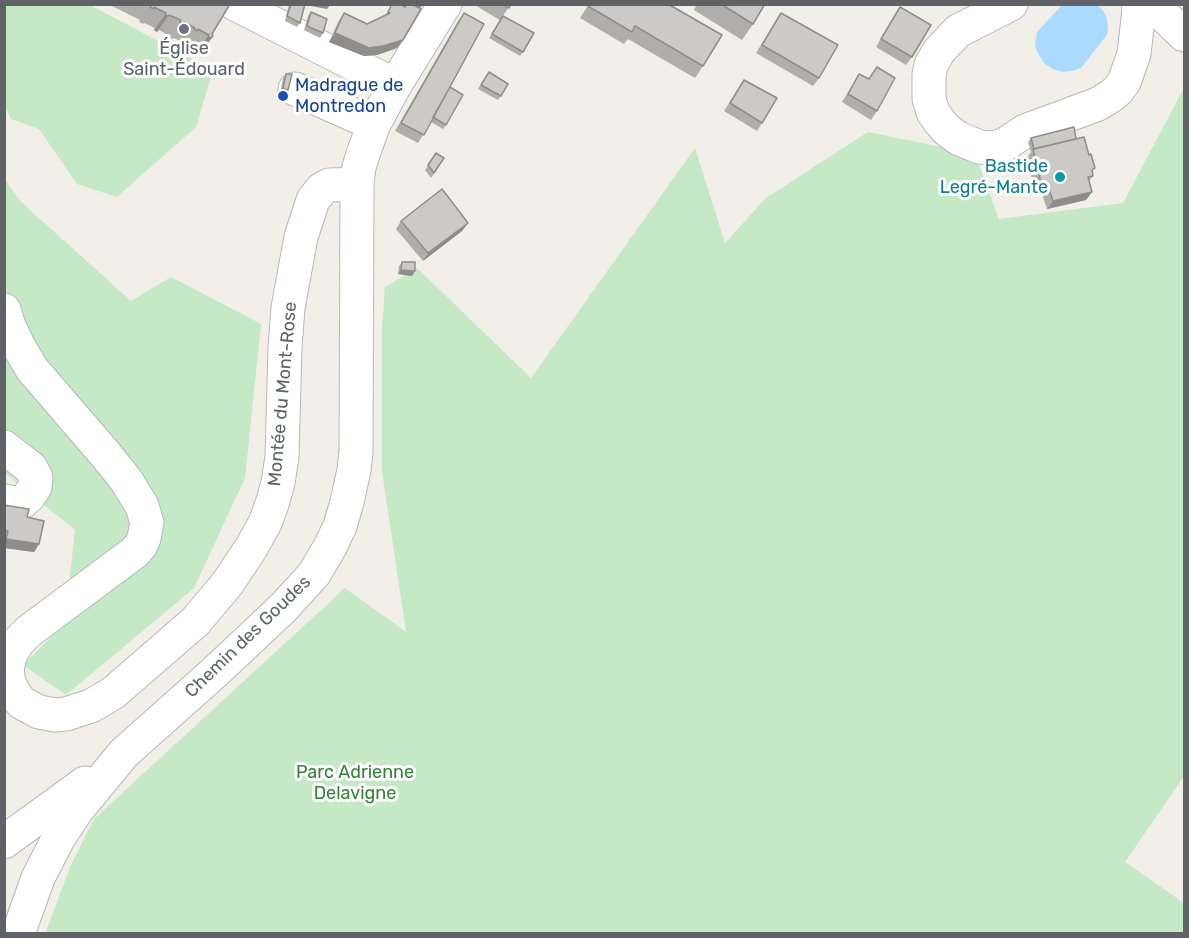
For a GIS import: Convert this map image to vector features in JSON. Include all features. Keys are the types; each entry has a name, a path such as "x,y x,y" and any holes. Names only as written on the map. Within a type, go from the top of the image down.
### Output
{"street":[{"path":"235,4 395,85"},
{"name":"Chemin des Goudes","path":"18,933 38,878 72,816 124,753 284,607 314,574 340,526 354,470 356,452 357,184 364,151 374,124 445,4"},
{"path":"1011,4 958,31 939,51 929,75 929,99 933,112 947,130 958,138 979,147 992,148 1004,145 1016,135 1098,104 1111,96 1124,82 1134,54 1138,4"},
{"path":"1152,4 1185,34"},
{"path":"295,89 374,124"},
{"name":"Montée du Mont-Rose","path":"4,310 9,326 32,369 126,480 142,506 147,523 144,538 135,552 29,631 10,655 8,676 11,689 21,703 29,708 55,715 66,714 85,709 113,693 195,622 227,584 265,523 278,483 283,433 288,308 309,211 317,193 329,185 357,184"},
{"path":"4,447 31,468 36,477 32,493 22,502 4,501"},
{"path":"7,715 55,715"},
{"path":"5,842 124,753"},
{"path":"5,842 20,843 32,851 37,863 38,878"}],"green space":[{"path":"5,4 90,5 213,70 196,127 117,197 77,184 39,129 11,119 5,106"},
{"name":"Parc Adrienne Delavigne","path":"1184,88 1184,776 1125,862 1184,903 1184,933 45,934 70,867 94,819 345,588 406,632 382,471 382,325 385,287 417,268 531,378 695,148 725,243 766,198 868,132 975,154 999,219 1123,203"},
{"path":"4,178 21,202 131,301 171,277 261,324 245,478 194,588 66,695 23,665 65,623 75,530 5,473"}],"water":[{"path":"1062,5 1097,5 1103,10 1107,19 1108,30 1107,35 1081,68 1062,72 1044,63 1035,46 1037,32"}],"building":[{"path":"150,4 230,4 211,38 184,22 183,24 181,20 150,7"},
{"path":"291,4 305,4 300,23 287,16"},
{"path":"392,4 405,7 406,4 412,4 421,9 403,40 369,48 335,33 344,13 367,24 390,13 388,12"},
{"path":"590,4 668,4 722,35 703,66 635,26 632,32 588,6"},
{"path":"721,4 765,4 753,24"},
{"path":"900,7 931,25 912,57 881,39"},
{"path":"311,12 327,19 323,33 307,26"},
{"path":"464,13 484,24 424,135 401,123"},
{"path":"781,13 838,45 819,78 762,45"},
{"path":"503,16 534,33 523,52 492,34"},
{"path":"877,67 895,78 877,111 848,94 859,74 869,79"},
{"path":"489,72 508,84 501,96 481,85"},
{"path":"286,74 292,74 288,90 283,89"},
{"path":"744,80 777,98 762,123 730,103"},
{"path":"450,87 463,95 446,125 433,117"},
{"path":"1074,127 1076,139 1034,149 1031,138"},
{"name":"Bastide Legré-Mante","path":"1084,137 1095,168 1092,170 1093,176 1088,177 1092,192 1053,201 1048,186 1042,187 1033,149"},
{"path":"436,153 444,158 434,173 428,165"},
{"path":"442,189 468,223 428,253 401,221"},
{"path":"402,262 415,262 415,271 401,270"},
{"path":"4,505 29,509 27,517 44,521 39,544 6,539 8,531 4,530"}],"place":[{"name":"Église Saint-Édouard","path":"184,29"},
{"name":"Madrague de Montredon","path":"283,96"},
{"name":"Bastide Legré-Mante","path":"1060,177"}]}
